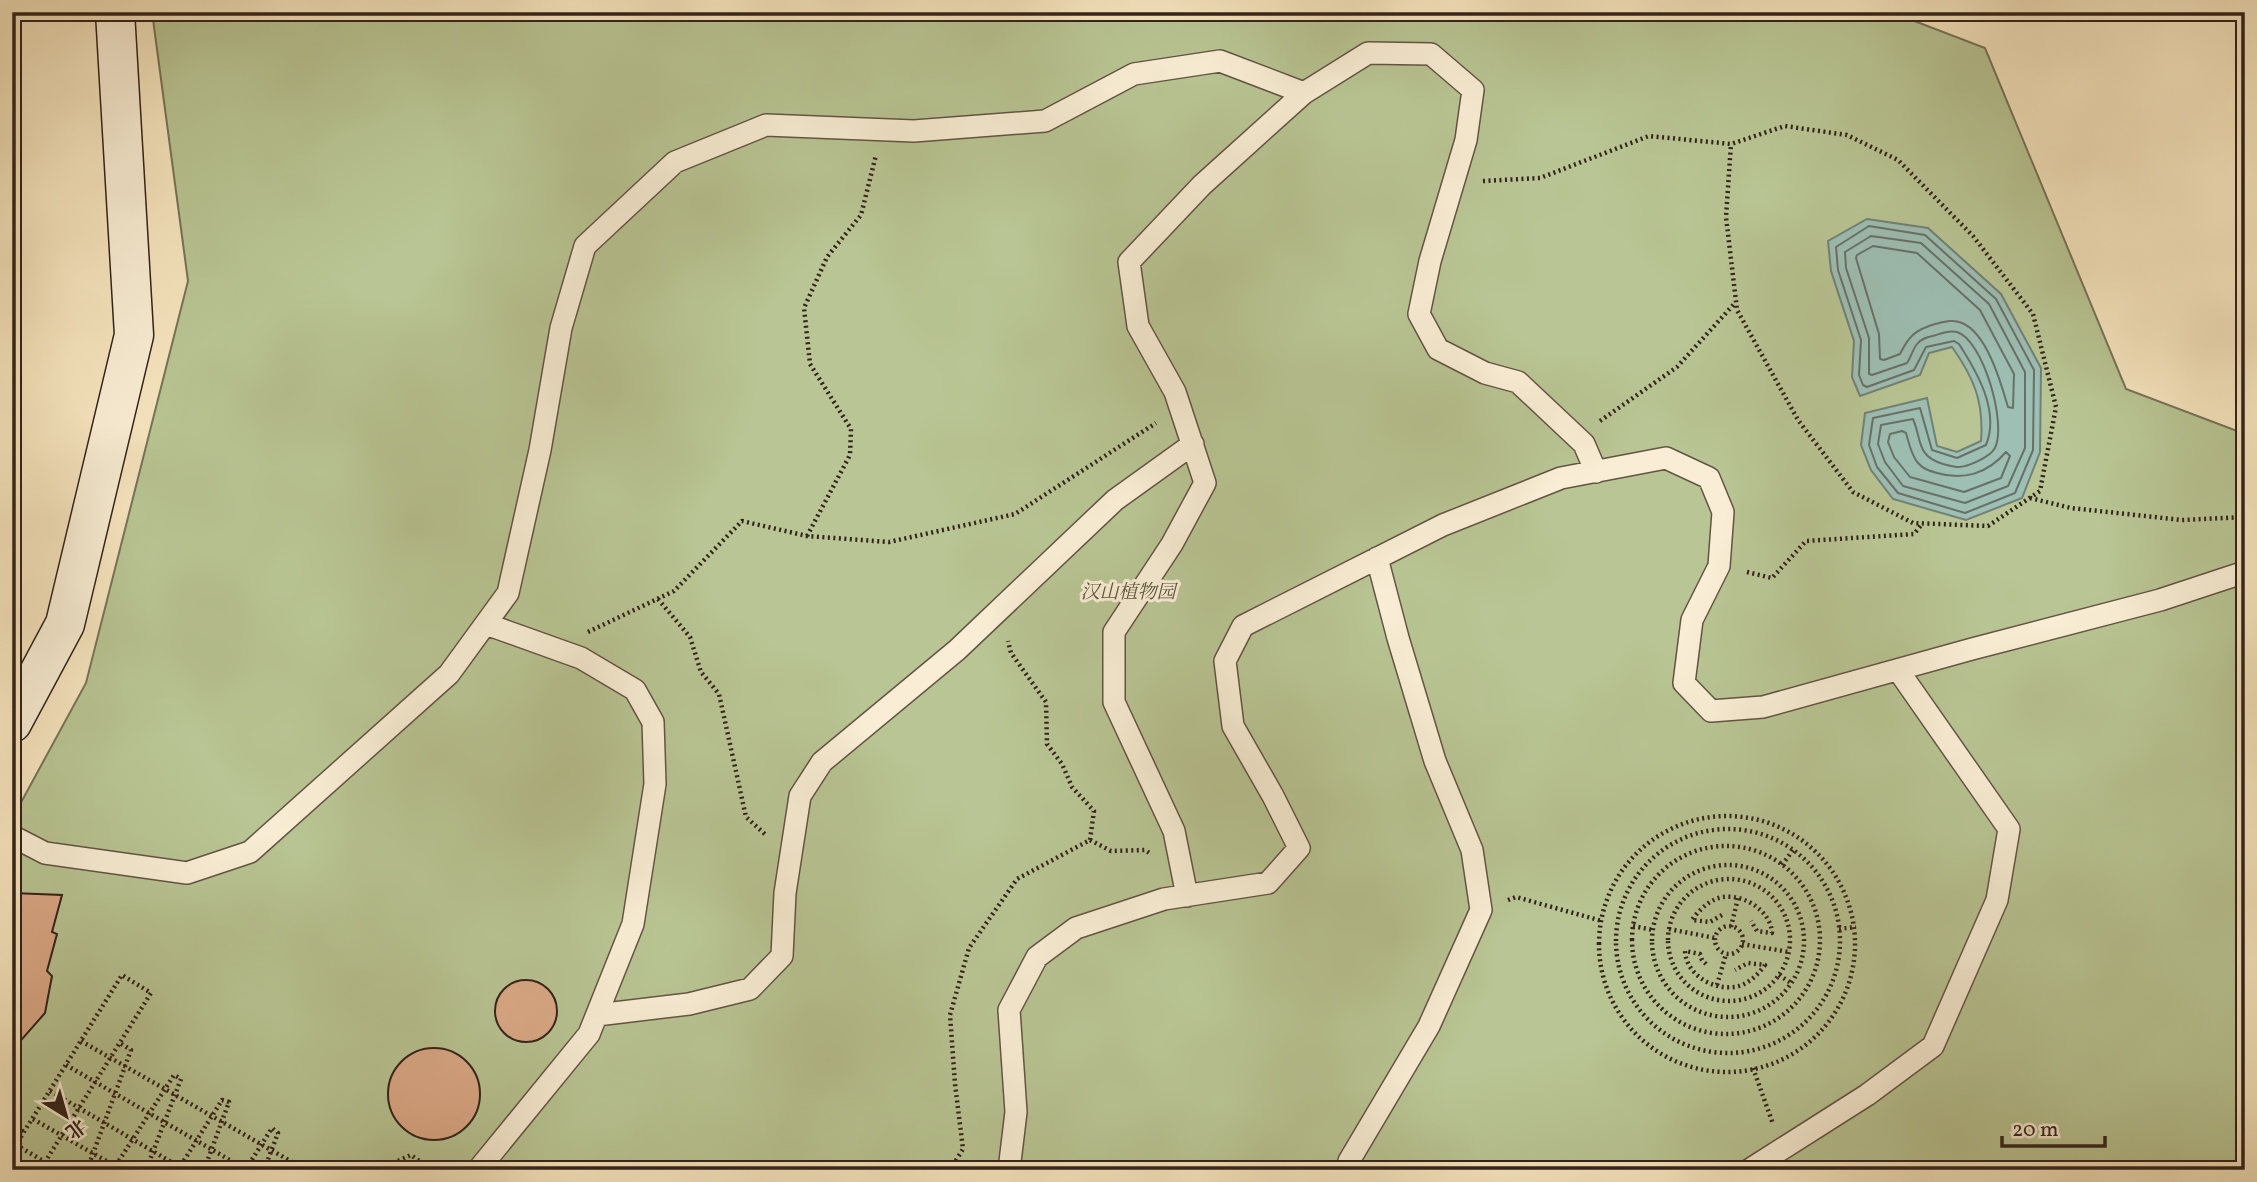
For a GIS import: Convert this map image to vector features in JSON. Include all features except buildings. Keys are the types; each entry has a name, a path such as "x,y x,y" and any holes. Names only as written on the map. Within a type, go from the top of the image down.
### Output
{"street":[{"path":"12,723 65,624 134,335 115,12"}],"lane":[{"path":"1186,896 1174,831 1114,702 1114,632 1172,544 1205,483 1175,392 1138,326 1129,262 1202,185 1304,93 1368,53 1431,54 1473,90 1466,140 1430,261 1419,314 1438,349 1485,373 1518,382 1584,444 1596,472"},
{"path":"12,836 45,853 187,873 250,852 449,674 508,593 540,450 561,328 584,246 675,162 766,125 914,131 1045,121 1134,74 1220,61 1304,93"},
{"path":"597,1015 689,1004 750,989 782,956 785,893 800,796 822,762 957,650 1115,500 1193,444"},
{"path":"1009,1170 1016,1112 1009,1010 1037,957 1076,928 1164,899 1268,883 1299,848 1233,726 1225,661 1243,626 1443,524 1562,478 1666,458 1709,478 1723,512 1719,566 1692,620 1684,683 1712,710 1763,707 2160,600 2245,572"},
{"path":"1347,1170 1349,1161 1429,1026 1481,910 1472,850 1435,761 1377,558"},
{"path":"478,1170 589,1034 633,924 655,784 653,722 635,690 581,658 486,624"},
{"path":"1749,1170 1867,1095 1933,1046 1997,900 2009,829 1898,670"}],"path":[{"path":"1454,182 1540,178 1649,136 1731,144 1786,125 1847,135 1898,160 1973,236 2034,314 2056,407 2040,491 1988,526 1913,523 1853,492 1798,420 1737,310 1726,217 1731,144"},
{"path":"807,536 850,455 851,429 810,364 804,308 827,257 861,215 882,130"},
{"path":"1576,438 1677,367 1736,302"},
{"path":"552,648 674,591 742,521 807,536 889,542 1015,514 1180,407"},
{"path":"2029,498 2071,508 2182,520 2245,517"},
{"path":"1719,566 1772,578 1805,541 1914,534 1923,523"},
{"path":"658,599 690,637 701,672 719,694 747,817 790,856"},
{"path":"999,610 1011,653 1046,702 1048,744 1062,764 1072,788 1094,811 1090,840"},
{"path":"1710,816 1751,816 1789,830 1821,855 1844,888 1856,927 1854,967 1841,1005 1816,1038 1782,1060 1739,1072 1695,1069 1654,1050 1622,1019 1602,978 1598,934 1610,891 1635,853 1672,827 1710,816"},
{"path":"1737,828 1772,836 1793,850 1802,855 1825,882 1838,915 1841,950 1833,985 1814,1015 1784,1039 1748,1052 1709,1052 1673,1040 1643,1016 1623,983 1615,945 1620,907 1638,873 1666,847 1702,831 1737,828"},
{"path":"1090,840 1111,851 1145,850 1182,872"},
{"path":"950,1170 962,1149 954,1084 950,1015 969,948 1017,879 1090,840"},
{"path":"1734,846 1765,854 1782,865 1791,872 1810,897 1820,927 1819,959 1807,989 1787,1013 1760,1028 1730,1035 1700,1031 1672,1019 1650,997 1636,970 1633,926 1636,910 1651,883 1673,862 1702,849 1734,846"},
{"path":"1782,865 1793,850"},
{"path":"1726,864 1751,868 1774,879 1792,898 1802,921 1805,947 1799,971 1785,992 1765,1008 1742,1016 1717,1017 1693,1009 1672,995 1658,974 1651,950 1653,930 1662,901 1679,882 1701,869 1726,864"},
{"path":"1732,879 1752,883 1770,895 1783,911 1790,930 1789,952 1779,975 1753,997 1734,1002 1715,1001 1696,993 1682,981 1672,964 1667,945 1669,929 1678,906 1692,891 1711,882 1732,879"},
{"path":"1481,910 1516,897 1602,921"},
{"path":"1722,915 1710,922 1692,920 1708,903 1722,897 1738,898 1753,903 1765,915 1772,925 1772,933 1758,931 1751,921"},
{"path":"1731,927 1738,898"},
{"path":"1633,926 1653,930"},
{"path":"1731,927 1739,931 1742,944 1737,952 1726,954 1717,948 1715,938 1722,928 1731,927"},
{"path":"1839,929 1856,927"},
{"path":"1669,929 1715,938"},
{"path":"1742,944 1789,952"},
{"path":"1706,964 1700,954 1685,951 1686,960 1692,970 1704,981 1717,985 1736,988 1749,981 1765,965 1748,963 1734,970"},
{"path":"1717,985 1726,954"},
{"path":"12,1151 122,975 151,993 40,1170"},
{"path":"1779,975 1791,983"},
{"path":"82,1041 306,1170"},
{"path":"87,1170 131,1050 120,1043"},
{"path":"66,1065 246,1170 272,1128 278,1133 264,1170"},
{"path":"1753,1069 1782,1148"},
{"path":"113,1170 174,1075 181,1079 146,1170"},
{"path":"50,1091 185,1170"},
{"path":"178,1170 222,1100 229,1102 204,1170"},
{"path":"33,1119 122,1170"},
{"path":"12,1125 24,1132"},
{"path":"16,1145 59,1170"},
{"path":"378,1170 411,1155 432,1170"}],"green space":[{"name":"汉山植物园","path":"152,12 1891,12 1985,48 2126,389 2245,434 2245,1170 12,1170 12,819 86,683 188,281"}],"water":[{"path":"1867,219 1928,228 2001,294 2041,368 2040,452 2022,498 1966,520 1893,499 1871,470 1861,445 1865,413 1927,398 1937,446 1957,452 1981,441 1982,427 1979,402 1972,380 1952,347 1929,353 1920,375 1860,396 1852,377 1854,341 1831,271 1828,241"}]}
